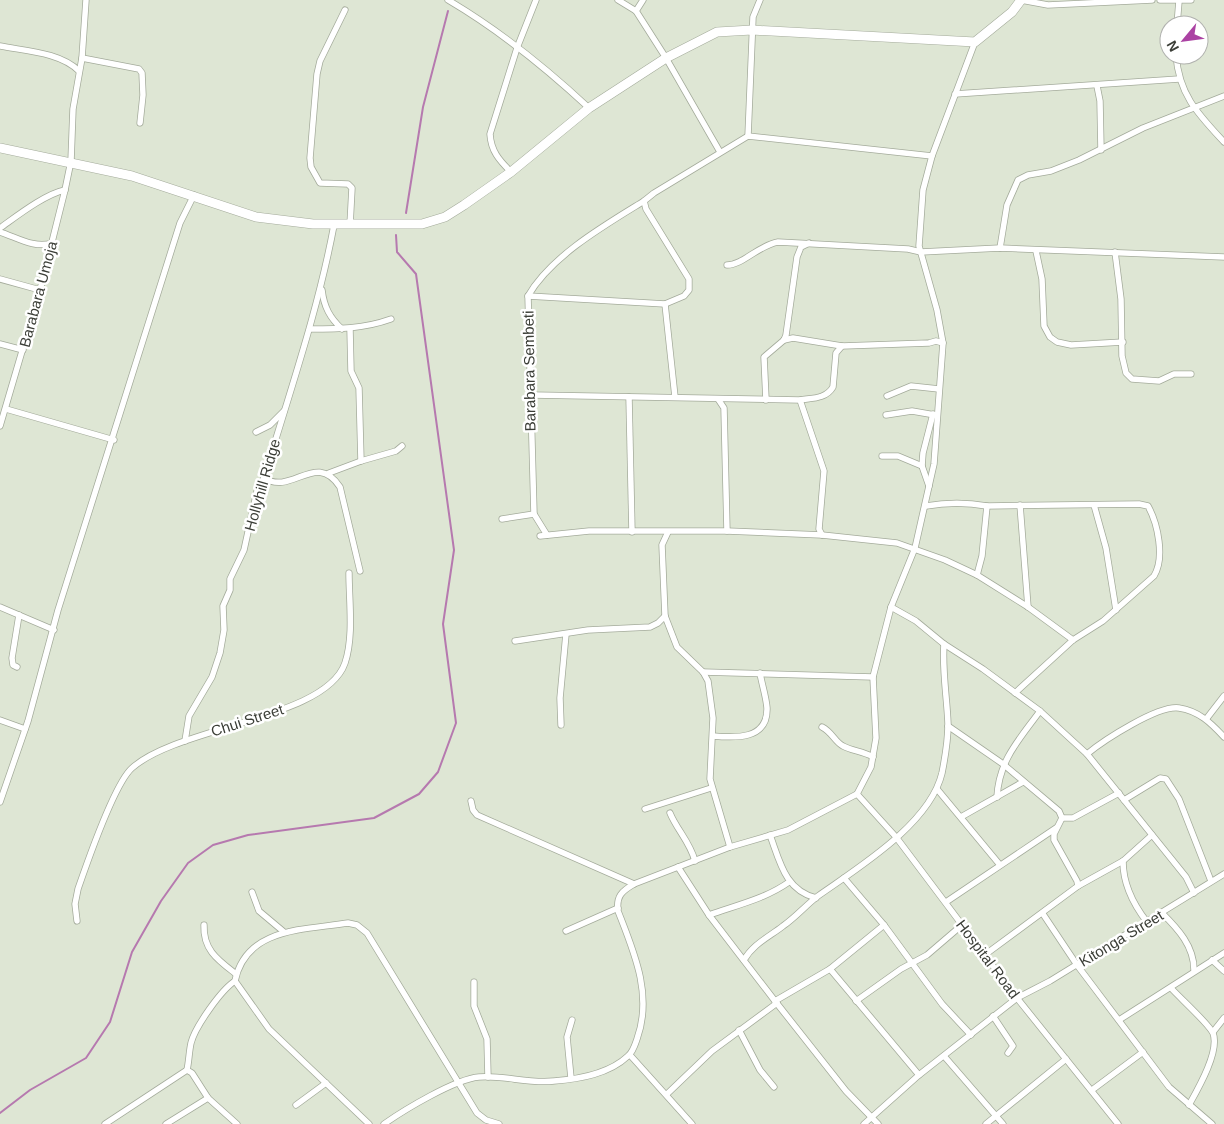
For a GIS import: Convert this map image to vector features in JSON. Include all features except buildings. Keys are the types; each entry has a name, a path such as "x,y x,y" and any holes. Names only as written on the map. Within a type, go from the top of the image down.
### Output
{"street":[{"name":"Barabara Umoja","path":"0,422 6,409 40,290 71,161 73,109 82,58 86,0"},
{"path":"448,0 493,29 561,82 589,108"},
{"path":"511,172 497,157 491,145 490,134 517,48 536,0"},
{"path":"618,0 636,11 666,58 720,152"},
{"path":"636,11 643,0"},
{"path":"760,0 753,17 748,136 932,156"},
{"path":"384,1124 459,1081 488,1077 553,1082 598,1074 615,1066 630,1055 642,1025 643,992 640,974 618,908 617,900 621,891 634,884 730,847 788,830 857,794 871,768 876,738 873,677 891,607 915,548 934,464 935,415 943,343 937,310 919,246 922,190 932,156 974,42 1012,12 1021,0 1048,5 1152,0"},
{"path":"1160,0 1191,0"},
{"path":"1178,15 1179,1"},
{"path":"345,10 320,61 317,74 310,158 311,168 320,183 348,184 352,188 350,225"},
{"path":"0,148 71,161 132,176 256,216 298,223 409,226 434,221 464,205 511,172 589,108 666,58 717,32 752,30 974,42"},
{"path":"0,46 56,58 71,64 79,71"},
{"path":"82,58 139,69 142,72 143,95 140,123"},
{"path":"1177,65 1179,80 1193,109 1224,142"},
{"path":"955,94 1179,80"},
{"path":"1097,86 1100,101 1101,150"},
{"path":"1000,248 1007,205 1018,180 1028,175 1051,171 1101,150 1143,128 1224,96"},
{"name":"Barabara Sembeti","path":"748,136 610,221 564,255 536,280 528,296 532,394 530,426 534,514 543,536 589,531 727,531 822,535 897,543 915,548 976,575 1001,593 1028,607 1073,640"},
{"path":"52,243 44,246 36,245 0,230 15,215 34,207 40,200 65,190"},
{"path":"0,802 25,729 180,223 194,195"},
{"path":"528,296 665,304 687,292 690,286 688,279 646,210 644,201"},
{"name":"Hollyhill Ridge","path":"186,740 189,716 212,677 220,653 224,630 223,606 230,590 230,579 244,550 258,491 264,478 310,329 334,225"},
{"path":"784,340 796,257 801,247 809,242"},
{"path":"727,265 733,264 759,248 772,243 809,242 908,249 921,252 1000,248 1036,251 1115,252 1224,257"},
{"path":"1036,251 1042,278 1044,326 1050,337 1056,342 1071,345 1123,342"},
{"path":"1115,252 1121,299 1122,356 1125,368 1132,379 1159,381 1174,374 1191,374"},
{"path":"0,279 40,290"},
{"path":"321,285 325,308 333,321 342,329"},
{"path":"665,304 675,397"},
{"path":"310,329 350,329 373,325 390,319"},
{"path":"350,329 351,370 359,388 361,461"},
{"path":"766,400 764,358 784,340 793,338 842,346 928,343 936,341 943,343"},
{"path":"0,344 22,350"},
{"path":"532,394 766,400 817,398 831,391 833,387 836,353 842,346"},
{"path":"887,396 911,386 939,389"},
{"path":"629,397 632,532"},
{"path":"718,399 724,408 727,531"},
{"path":"800,400 824,472 819,529 822,535"},
{"path":"6,409 114,440"},
{"path":"256,432 270,424 284,411"},
{"path":"886,415 912,412 935,415"},
{"path":"930,488 922,466 923,453 935,415"},
{"path":"264,478 278,484 310,473 329,473 396,451 402,446"},
{"path":"882,456 898,456 922,466"},
{"path":"329,473 340,487 360,570"},
{"path":"926,506 944,502 967,502 987,506 1139,504 1148,506 1156,524 1158,569 1144,586 1092,629 1073,640 1015,692"},
{"path":"1020,505 1028,607"},
{"path":"976,575 982,556 987,506"},
{"path":"1094,506 1106,548 1116,610"},
{"path":"502,519 534,514"},
{"path":"668,532 662,545 665,616 677,647 703,672 708,681 713,736 710,763 711,788 730,847"},
{"name":"Chui Street","path":"77,921 75,904 78,889 114,797 131,768 148,757 186,740 303,702 326,690 343,669 349,644 349,573"},
{"path":"0,607 54,630"},
{"path":"891,607 916,621 944,644 1015,692 1040,711 1086,754 1186,877 1194,893"},
{"path":"17,667 13,665 12,658 19,615"},
{"path":"515,641 588,630 650,627 658,623 665,616"},
{"path":"561,725 560,698 566,634"},
{"path":"744,960 752,948 785,925 816,898 896,837 927,805 937,789 942,772 948,726 942,662 944,644"},
{"path":"703,672 873,677"},
{"path":"713,736 742,738 759,729 765,722 767,707 760,673"},
{"path":"1207,718 1224,696"},
{"path":"1086,754 1116,732 1169,709 1180,708 1207,718 1224,737"},
{"path":"998,797 998,781 1003,764 1040,711"},
{"path":"0,720 25,729"},
{"path":"948,726 1003,764 1059,812 1062,818"},
{"path":"822,727 833,734 844,747 864,752 873,757"},
{"path":"1124,800 1160,778 1166,779 1179,800 1211,881"},
{"path":"960,817 1023,782"},
{"path":"645,808 711,788"},
{"path":"937,789 1000,865"},
{"path":"1062,818 1073,818 1119,793"},
{"name":"Hospital Road","path":"857,794 896,837 986,954 1016,998 1118,1124"},
{"path":"472,801 472,806 477,815 634,884"},
{"path":"670,813 675,824 686,837 695,860"},
{"path":"1062,818 1054,834 1054,840 1074,873 1078,886"},
{"path":"946,902 1057,827"},
{"path":"770,835 782,870 790,882 797,890 816,898"},
{"path":"986,954 1004,938 1043,914 1078,886 1123,861 1152,835"},
{"path":"1123,861 1123,875 1127,890 1147,922"},
{"path":"678,867 709,915 776,1002 846,1091 878,1124"},
{"name":"Kitonga Street","path":"864,1124 919,1075 1016,998 1077,965 1224,874"},
{"path":"844,878 884,925 942,1004 971,1035"},
{"path":"709,915 756,900 775,892 790,882"},
{"path":"252,892 259,911 284,932"},
{"path":"566,931 618,908"},
{"path":"1162,913 1184,939 1192,953 1194,970"},
{"path":"1043,914 1077,965 1169,1086 1212,1124"},
{"path":"105,1124 187,1070 195,1032 223,992 235,981 236,974 251,949 265,939 284,932 348,923 357,925 367,933 477,1113 486,1120 499,1124"},
{"path":"204,925 206,945 217,960 236,974"},
{"path":"667,1094 712,1050 776,1002 830,969 884,925"},
{"path":"856,1001 927,955 962,925"},
{"path":"1119,1020 1171,988 1194,970 1224,953"},
{"path":"1212,960 1224,972"},
{"path":"830,969 919,1075"},
{"path":"235,981 269,1029 369,1124"},
{"path":"474,982 474,1006 487,1039 488,1077"},
{"path":"1171,988 1212,1032 1215,1045 1202,1081 1189,1105"},
{"path":"993,1016 1013,1046 1008,1053"},
{"path":"1212,1032 1224,1018"},
{"path":"571,1078 567,1037 572,1020"},
{"path":"739,1030 760,1070 774,1087"},
{"path":"1092,1090 1143,1052"},
{"path":"630,1055 692,1124"},
{"path":"944,1056 1003,1124"},
{"path":"986,1124 1018,1100 1066,1059"},
{"path":"187,1070 192,1072 208,1098 237,1124"},
{"path":"296,1105 326,1084"},
{"path":"166,1124 208,1098"}],"waterway":[{"path":"406,213 423,107 448,11"},
{"path":"0,1113 30,1090 86,1058 110,1022 132,952 161,901 188,863 213,845 248,835 374,818 419,794 438,772 456,723 443,624 454,550 416,274 397,252 396,235"}]}
